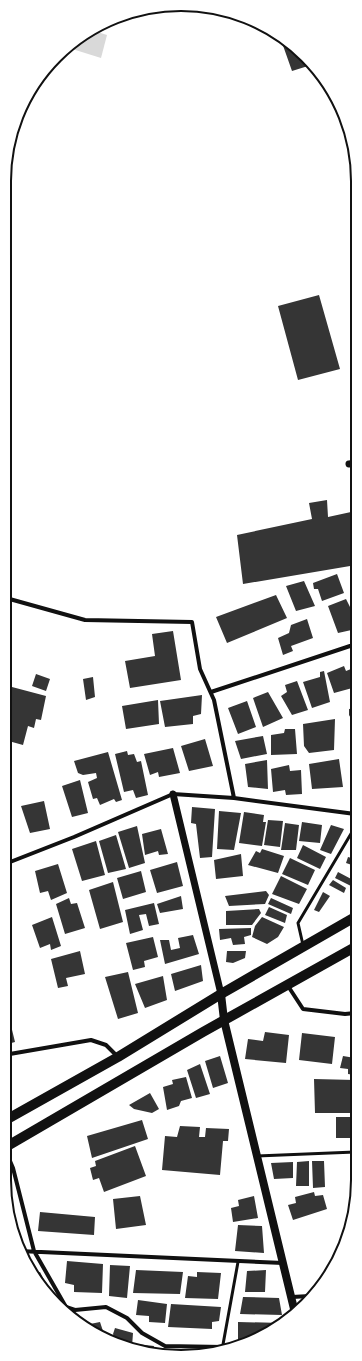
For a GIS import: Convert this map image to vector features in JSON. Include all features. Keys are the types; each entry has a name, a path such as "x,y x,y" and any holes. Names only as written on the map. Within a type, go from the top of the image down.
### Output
{"main road":[{"path":"11,1116 118,1057 221,994 351,919"},
{"path":"11,1144 224,1020 351,949"},
{"path":"221,994 224,1020 294,1307"}],"street":[{"path":"11,599 85,620 192,622 200,669 216,707 234,798"},
{"path":"210,692 350,646"},
{"path":"173,794 221,994"},
{"path":"11,862 74,837 173,794 234,798 351,813"},
{"path":"288,985 303,1009 351,1013"},
{"path":"11,1054 91,1040 106,1045 118,1057"},
{"path":"11,1164 34,1251 63,1302"},
{"path":"27,1251 283,1264"},
{"path":"292,1297 305,1296"},
{"path":"69,1308 74,1310 106,1308 127,1318 142,1333 165,1346 211,1348"}],"lane":[{"path":"303,947 298,923 351,834"},
{"path":"258,1156 351,1152"},
{"path":"224,1344 238,1262"}],"shaded area":[{"path":"99,32 107,35 101,58 74,49"}],"building":[{"path":"283,45 306,66 292,71"},
{"path":"319,295 340,369 298,380 278,306"},
{"path":"327,500 328,517 351,512 351,566 243,584 237,535 312,519 309,503"},
{"path":"337,574 344,593 322,601 318,589 314,589 313,583"},
{"path":"304,581 315,606 296,611 286,586"},
{"path":"276,595 287,618 227,643 216,617"},
{"path":"346,599 351,607 351,630 338,633 328,606"},
{"path":"307,619 313,638 291,646 293,651 283,655 278,638 289,633 291,625"},
{"path":"173,631 181,680 130,688 125,661 155,656 152,634"},
{"path":"344,666 346,671 351,669 351,688 334,693 327,673"},
{"path":"324,671 330,702 312,708 303,682 320,677 320,672"},
{"path":"36,674 50,679 46,691 32,686"},
{"path":"93,677 95,697 86,700 83,679"},
{"path":"297,681 308,710 292,715 281,696 287,692 285,685"},
{"path":"12,687 46,696 41,720 36,719 34,728 28,726 23,745 11,742"},
{"path":"268,692 283,718 263,727 253,698"},
{"path":"202,695 201,714 193,716 193,724 165,727 160,701"},
{"path":"158,700 159,724 126,729 122,706"},
{"path":"247,701 256,727 238,734 228,708"},
{"path":"349,709 351,709 351,718 349,715"},
{"path":"335,719 334,750 309,753 304,746 303,724"},
{"path":"285,729 295,729 297,754 271,755 271,735 284,733"},
{"path":"263,736 267,754 241,759 235,741"},
{"path":"205,739 213,766 189,771 181,746"},
{"path":"173,748 180,773 159,777 158,772 150,775 144,754"},
{"path":"127,751 128,755 134,754 137,762 141,761 148,795 136,798 133,790 124,792 115,754"},
{"path":"108,752 122,800 116,802 114,799 100,805 97,798 93,799 88,782 97,778 96,773 83,775 78,773 74,761"},
{"path":"339,759 343,787 312,789 309,764"},
{"path":"267,760 268,789 248,787 245,764"},
{"path":"289,765 290,771 301,770 302,794 286,795 285,790 273,792 271,769"},
{"path":"80,780 88,813 72,817 62,786"},
{"path":"44,801 50,829 30,833 21,806"},
{"path":"192,807 215,809 212,857 200,858 196,824 191,823"},
{"path":"219,811 241,813 234,850 217,849"},
{"path":"244,812 264,815 263,822 266,822 262,846 239,843"},
{"path":"268,820 283,821 280,847 264,845"},
{"path":"302,822 322,825 320,843 299,841"},
{"path":"285,823 299,825 296,850 281,850"},
{"path":"331,825 344,829 331,854 320,850"},
{"path":"137,826 145,863 129,868 118,832"},
{"path":"161,829 168,854 159,855 158,851 145,855 142,834"},
{"path":"116,835 126,869 108,873 99,841"},
{"path":"96,841 105,875 82,881 72,849"},
{"path":"303,845 326,857 320,869 297,858"},
{"path":"262,849 284,856 278,873 248,865 256,851 260,853"},
{"path":"241,854 243,876 216,879 214,860"},
{"path":"348,857 351,858 351,865 346,863"},
{"path":"290,858 315,870 308,885 282,874"},
{"path":"177,862 183,886 157,893 150,870"},
{"path":"58,864 67,893 51,900 48,891 40,893 35,871"},
{"path":"141,871 146,892 123,899 117,878"},
{"path":"338,872 351,879 351,886 335,878"},
{"path":"281,876 307,889 299,904 272,894"},
{"path":"333,880 346,888 344,893 329,885"},
{"path":"113,882 123,922 100,929 89,890"},
{"path":"266,891 269,895 265,904 229,906 225,896"},
{"path":"323,892 330,896 319,912 314,910"},
{"path":"181,896 183,909 160,913 157,904"},
{"path":"69,898 71,904 77,903 85,928 65,934 56,904"},
{"path":"271,898 293,908 291,914 268,904"},
{"path":"154,903 159,924 149,926 146,914 139,915 143,930 130,934 125,910"},
{"path":"269,907 287,915 285,923 265,915"},
{"path":"259,909 261,913 252,925 226,925 226,911"},
{"path":"52,917 61,946 51,950 50,944 40,948 32,925"},
{"path":"262,917 284,927 278,937 267,944 252,937 255,926"},
{"path":"251,928 251,935 244,937 245,944 233,945 231,938 220,940 219,929"},
{"path":"193,935 199,954 165,964 160,940 169,940 171,950 180,948 178,938"},
{"path":"153,937 158,957 144,961 145,967 133,970 126,943"},
{"path":"80,951 85,974 66,978 68,986 58,988 51,959"},
{"path":"227,951 246,951 245,958 233,963 226,962"},
{"path":"201,965 203,981 175,991 171,974"},
{"path":"128,972 138,1013 118,1019 105,977"},
{"path":"163,976 167,1000 145,1008 135,984"},
{"path":"11,1026 15,1042 11,1043"},
{"path":"350,1029 351,1029 351,1052"},
{"path":"265,1032 289,1035 286,1063 245,1059 248,1039 263,1041"},
{"path":"302,1033 335,1037 332,1064 299,1060"},
{"path":"220,1056 228,1083 213,1088 205,1061"},
{"path":"343,1056 351,1057 351,1074 348,1074 348,1069 340,1068"},
{"path":"200,1064 210,1094 196,1098 187,1070"},
{"path":"186,1077 192,1098 181,1101 179,1106 167,1110 163,1087 173,1084 172,1080"},
{"path":"314,1079 351,1080 351,1113 315,1113"},
{"path":"150,1093 159,1109 152,1113 134,1109 129,1105"},
{"path":"336,1117 351,1117 351,1138 336,1138"},
{"path":"142,1120 148,1139 92,1158 87,1136"},
{"path":"180,1126 200,1127 199,1137 205,1137 206,1128 229,1129 228,1141 223,1141 220,1175 162,1170 165,1136 177,1137"},
{"path":"135,1146 146,1176 104,1192 99,1178 93,1180 90,1168 96,1166 95,1161"},
{"path":"309,1161 309,1186 296,1186 297,1162"},
{"path":"312,1161 324,1161 325,1187 313,1188"},
{"path":"293,1162 293,1178 274,1179 271,1163"},
{"path":"314,1192 315,1196 323,1195 327,1209 293,1220 288,1205 296,1203 295,1197"},
{"path":"140,1196 146,1225 116,1229 113,1199"},
{"path":"254,1196 258,1218 233,1222 231,1208 239,1206 238,1200"},
{"path":"40,1212 95,1217 94,1235 38,1231"},
{"path":"238,1225 262,1226 264,1253 235,1251"},
{"path":"67,1261 103,1264 102,1293 74,1292 74,1285 65,1283"},
{"path":"110,1265 130,1266 127,1298 109,1296"},
{"path":"136,1270 183,1272 180,1294 133,1293"},
{"path":"266,1270 265,1292 245,1292 247,1271"},
{"path":"197,1272 221,1273 218,1299 185,1298 188,1276 197,1277"},
{"path":"243,1297 279,1298 282,1315 240,1314"},
{"path":"138,1300 167,1304 165,1323 149,1322 149,1316 136,1315"},
{"path":"171,1304 221,1307 219,1321 212,1322 212,1329 168,1327"},
{"path":"100,1322 103,1330 96,1327 91,1324"},
{"path":"238,1322 272,1323 266,1327 238,1340"},
{"path":"115,1328 133,1333 132,1343 116,1337 113,1334"},
{"path":"137,1344 154,1346 154,1348"}]}
